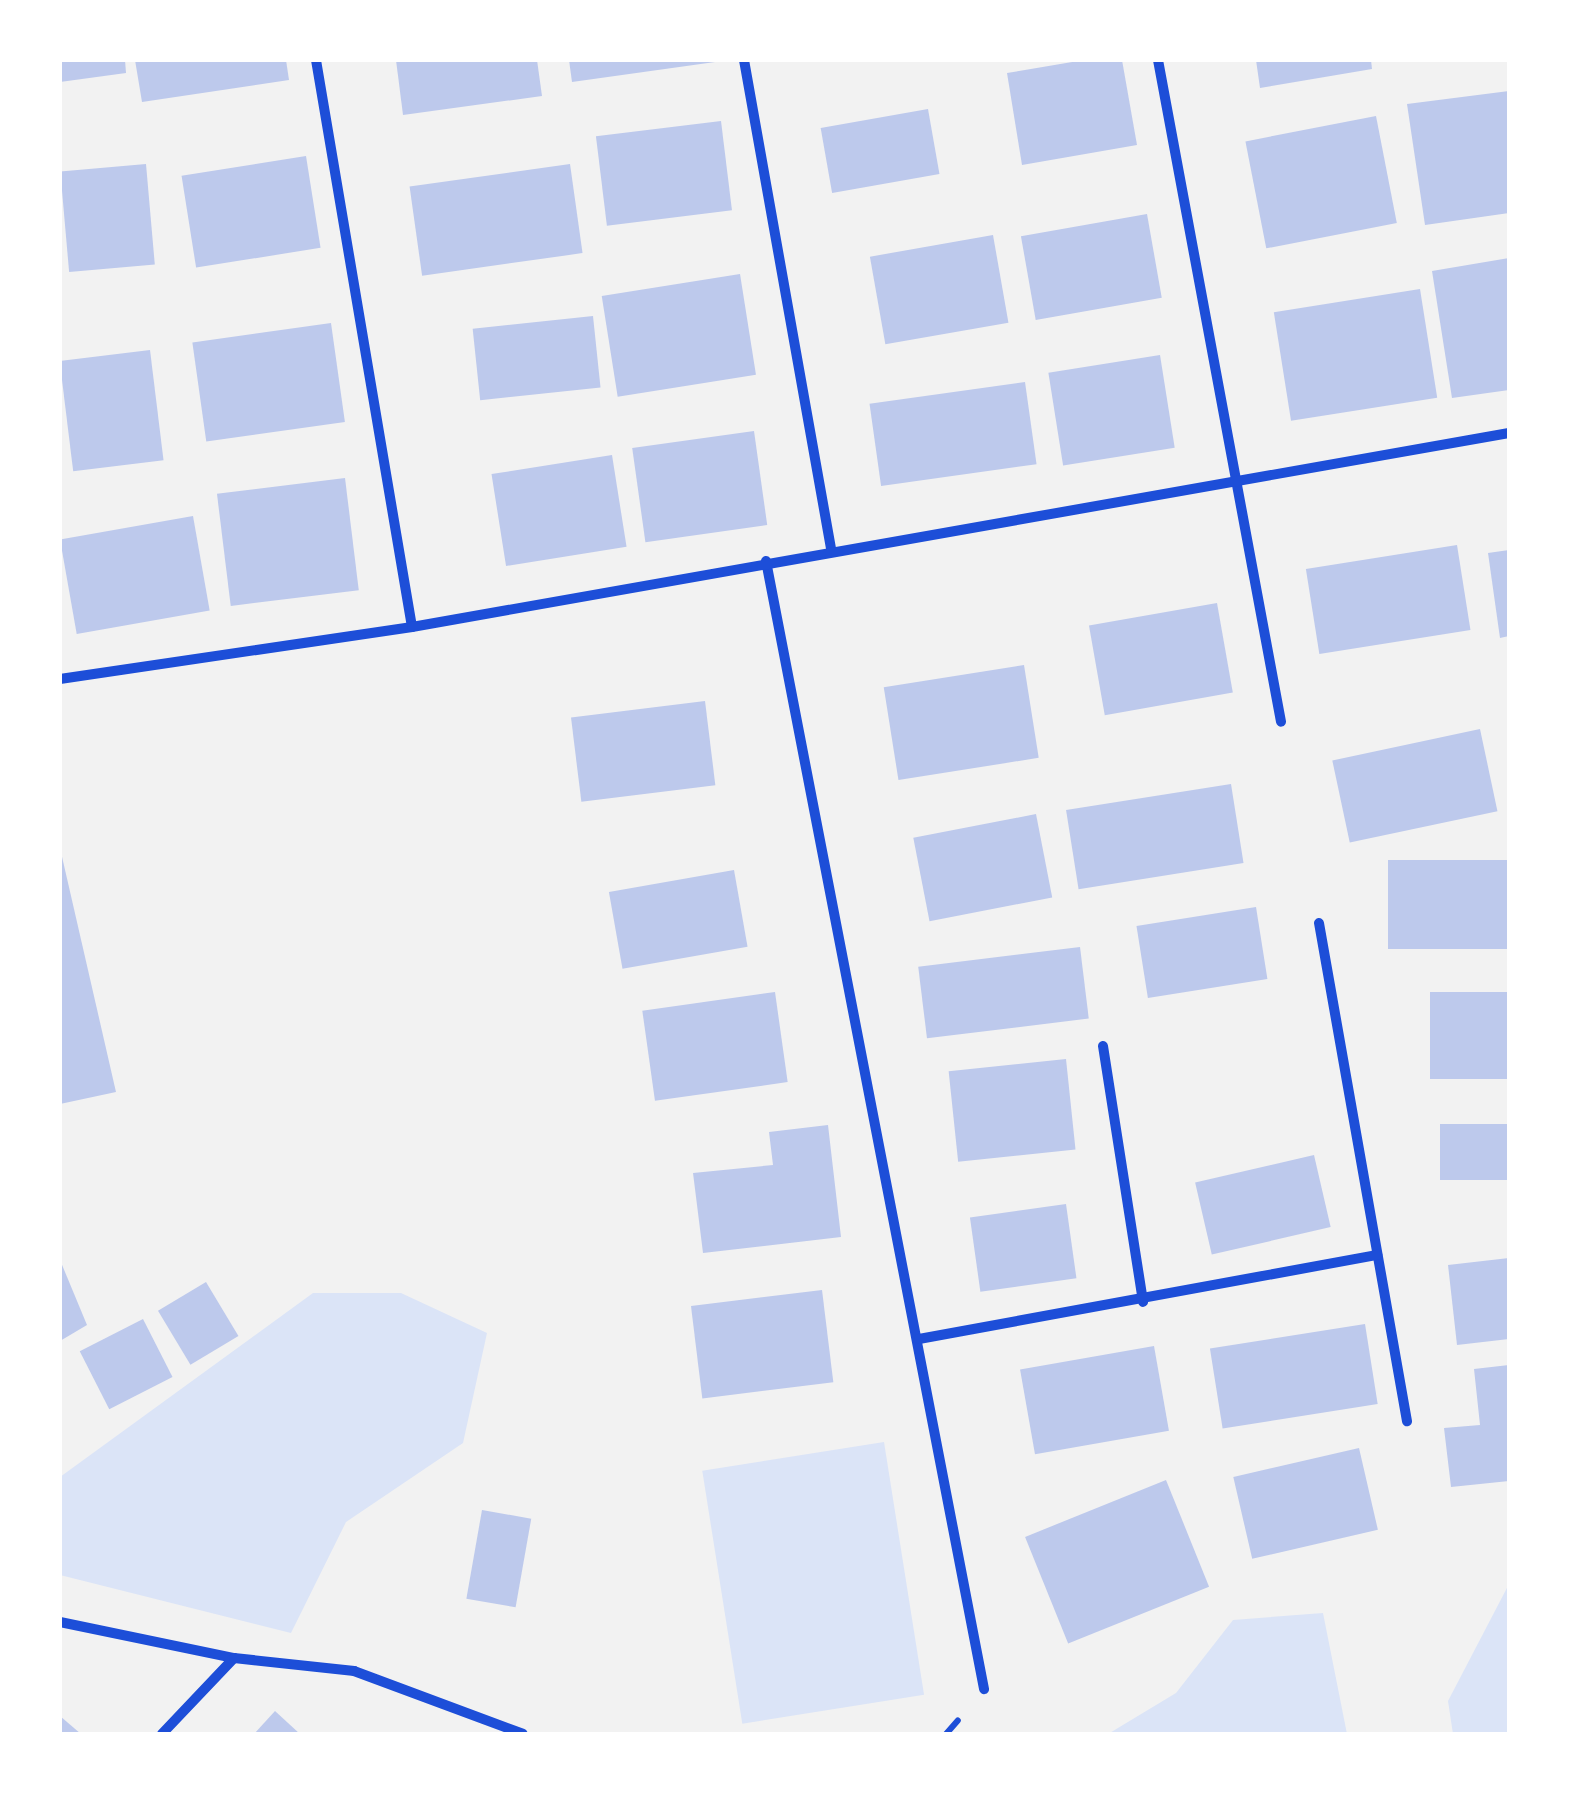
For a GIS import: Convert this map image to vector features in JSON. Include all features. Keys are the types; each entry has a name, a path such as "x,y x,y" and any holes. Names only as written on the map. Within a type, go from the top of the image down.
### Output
{"street":[{"path":"316,60 412,627"},
{"path":"744,60 831,550"},
{"path":"1158,60 1233,478 1282,722"},
{"path":"60,679 412,627 1233,478 1509,434"},
{"path":"766,562 984,1689"},
{"path":"1319,922 1407,1421"},
{"path":"1102,1046 1143,1302"},
{"path":"919,1339 1143,1302 1378,1255"},
{"path":"60,1622 234,1658 354,1671 523,1734"},
{"path":"162,1734 234,1658"}],"shaded area":[{"path":"313,1293 401,1293 487,1333 463,1443 346,1522 291,1633 60,1575 60,1477"},
{"path":"884,1442 924,1695 742,1724 702,1471"},
{"path":"1509,1584 1509,1734 1453,1734 1448,1701"},
{"path":"1323,1613 1347,1734 1108,1734 1176,1693 1233,1620"}],"building":[{"path":"60,60 125,60 126,73 60,82"},
{"path":"135,60 286,60 289,80 142,102"},
{"path":"396,60 537,60 542,96 403,115"},
{"path":"569,60 715,60 715,62 572,82"},
{"path":"1084,60 1122,60 1137,145 1022,165 1007,73"},
{"path":"1256,60 1371,60 1372,69 1260,88"},
{"path":"1509,91 1509,213 1425,225 1407,104"},
{"path":"928,109 939,174 832,193 821,128"},
{"path":"1376,116 1397,223 1266,248 1245,141"},
{"path":"721,121 732,210 607,226 596,136"},
{"path":"306,156 321,248 196,268 182,176"},
{"path":"146,164 155,265 69,272 60,171"},
{"path":"570,164 583,253 422,276 410,187"},
{"path":"1147,214 1162,298 1036,320 1021,236"},
{"path":"993,235 1008,323 885,344 870,257"},
{"path":"1509,258 1509,390 1452,398 1432,271"},
{"path":"740,274 756,375 618,397 602,296"},
{"path":"1420,289 1437,398 1291,421 1274,312"},
{"path":"593,316 601,388 480,400 473,329"},
{"path":"331,323 345,422 206,442 192,342"},
{"path":"150,350 164,460 73,471 60,361"},
{"path":"1160,355 1175,448 1063,466 1048,373"},
{"path":"1025,382 1037,464 881,486 870,404"},
{"path":"754,431 767,525 645,542 632,448"},
{"path":"612,455 627,547 506,566 492,474"},
{"path":"345,478 359,590 231,606 217,494"},
{"path":"193,516 210,611 77,634 60,539"},
{"path":"1457,545 1470,630 1319,654 1306,569"},
{"path":"1509,550 1509,636 1500,638 1488,553"},
{"path":"1217,603 1233,693 1105,715 1089,626"},
{"path":"1024,665 1039,758 898,780 884,687"},
{"path":"705,701 715,785 581,802 571,717"},
{"path":"1480,729 1497,811 1350,843 1332,760"},
{"path":"1231,784 1244,863 1079,889 1066,810"},
{"path":"1036,814 1052,897 930,921 913,838"},
{"path":"60,848 116,1092 60,1104"},
{"path":"1388,860 1509,860 1509,949 1388,949"},
{"path":"734,870 748,947 622,969 609,892"},
{"path":"1256,907 1267,979 1148,998 1136,926"},
{"path":"1080,947 1089,1018 927,1038 918,967"},
{"path":"775,992 788,1082 655,1101 642,1011"},
{"path":"1430,992 1509,992 1509,1079 1430,1079"},
{"path":"1066,1059 1076,1150 958,1162 949,1071"},
{"path":"1440,1124 1509,1124 1509,1180 1440,1180"},
{"path":"828,1125 841,1237 703,1253 693,1173 773,1165 769,1132"},
{"path":"1314,1155 1331,1227 1212,1255 1195,1182"},
{"path":"1066,1204 1076,1278 980,1292 970,1217"},
{"path":"1509,1258 1509,1339 1457,1345 1448,1265"},
{"path":"60,1260 87,1325 60,1341"},
{"path":"206,1282 238,1336 190,1365 158,1311"},
{"path":"822,1290 833,1382 702,1398 691,1306"},
{"path":"143,1319 173,1377 109,1409 80,1351"},
{"path":"1365,1324 1378,1404 1223,1429 1210,1349"},
{"path":"1154,1346 1169,1431 1035,1454 1020,1370"},
{"path":"1509,1365 1509,1481 1451,1487 1444,1428 1480,1425 1474,1369"},
{"path":"1359,1448 1378,1530 1252,1559 1233,1477"},
{"path":"1166,1480 1209,1587 1068,1644 1025,1537"},
{"path":"482,1510 531,1519 516,1607 466,1599"},
{"path":"275,1711 300,1734 254,1734"},
{"path":"60,1716 81,1734 60,1734"}]}
